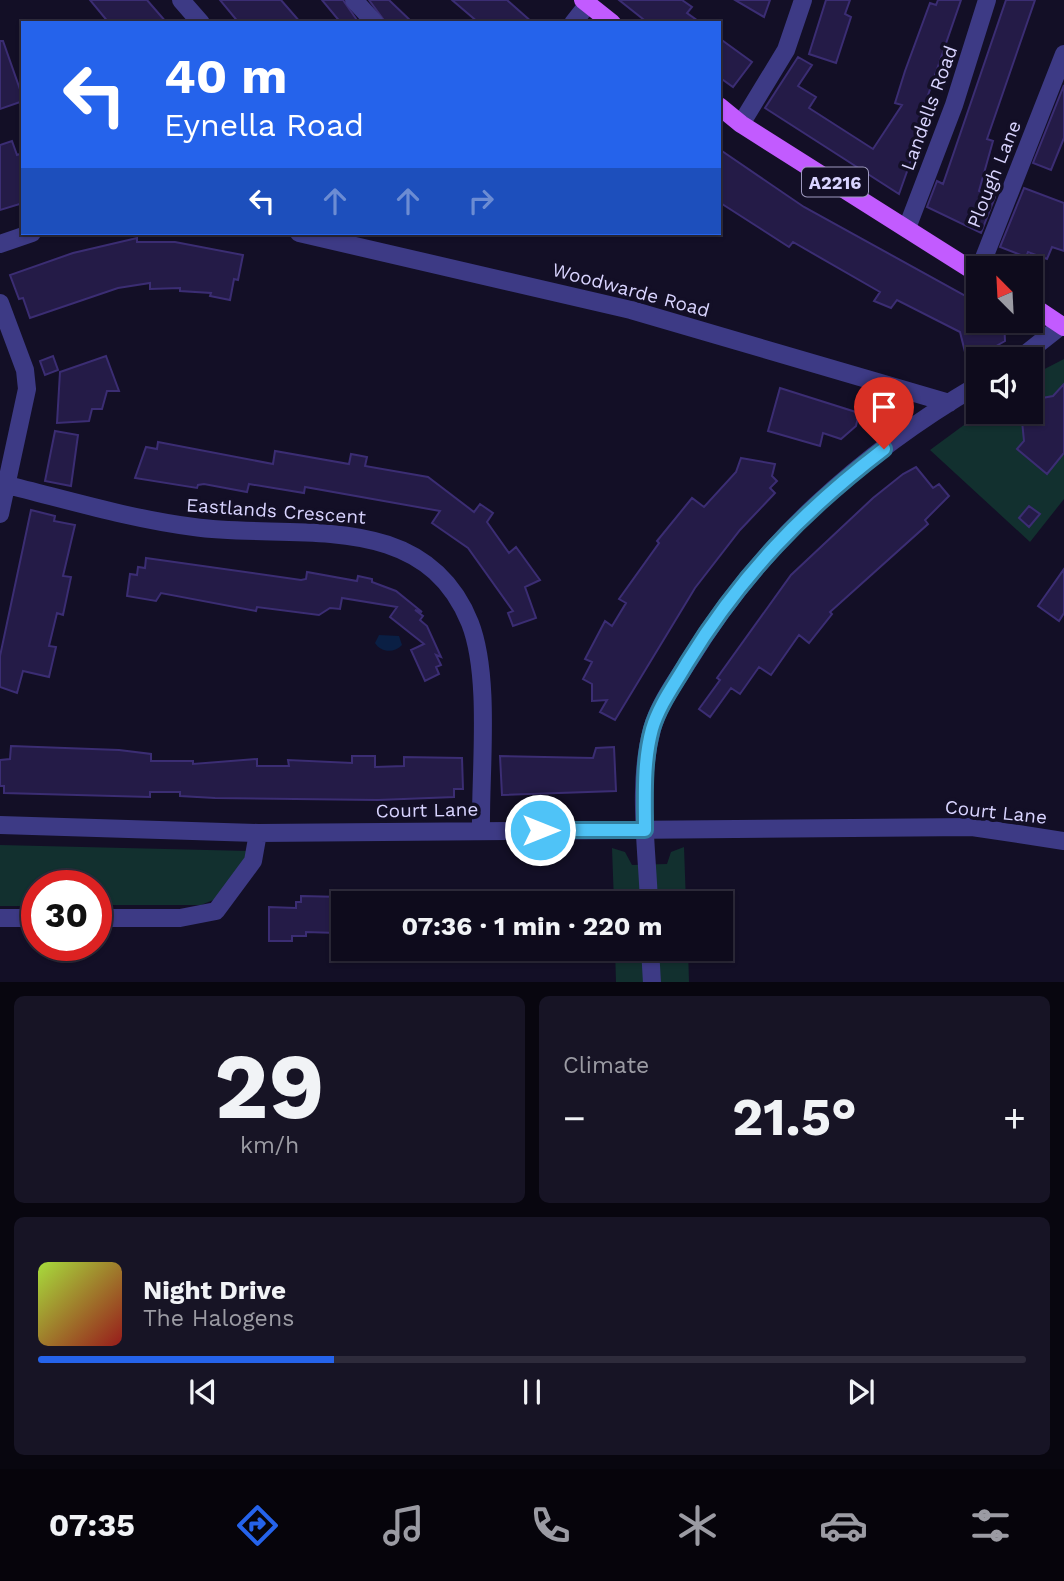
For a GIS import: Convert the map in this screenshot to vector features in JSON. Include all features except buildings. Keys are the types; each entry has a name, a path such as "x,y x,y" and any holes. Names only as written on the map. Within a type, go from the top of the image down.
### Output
{"main road":[{"path":"585,2 609,21"},
{"name":"A2216","path":"721,108 741,124 966,265"},
{"path":"1043,312 1063,325"}],"street":[{"path":"181,0 199,21"},
{"path":"354,0 373,21"},
{"path":"741,124 786,50 803,0"},
{"name":"Landells Road","path":"907,228 954,105 987,0"},
{"path":"574,21 585,2"},
{"name":"Plough Lane","path":"985,256 1056,99 1064,54"},
{"path":"0,244 26,235"},
{"name":"Woodwarde Road","path":"317,235 379,242 631,310 949,403"},
{"path":"0,303 27,381 0,514"},
{"path":"1035,347 1063,325"},
{"path":"648,891 645,777 653,729 670,691 727,603 770,549 811,508 966,392"},
{"name":"Eastlands Crescent","path":"7,485 191,527 371,539 401,549 430,565 458,598 471,626 479,659 481,830"},
{"name":"Court Lane","path":"0,825 258,833 972,827 1064,841"},
{"path":"112,918 180,918 216,911 253,861 258,833"},
{"path":"0,918 21,918"},
{"path":"651,961 652,982"}],"green space":[{"path":"1064,359 1064,499 1030,542 930,450 966,424 1043,424 1043,370"},
{"path":"0,845 249,851 223,896 201,905 112,905 112,870 21,870 21,906 0,906"},
{"path":"684,847 686,891 614,891 612,848 625,852 632,865 667,864 671,852"},
{"path":"615,961 688,961 689,982 616,982"}],"water":[{"path":"379,635 399,636 402,645 392,651 381,649 375,643"}],"route":[{"path":"540,830 645,830 645,777 653,729 670,691 699,643 770,549 811,508 884,449"}]}
